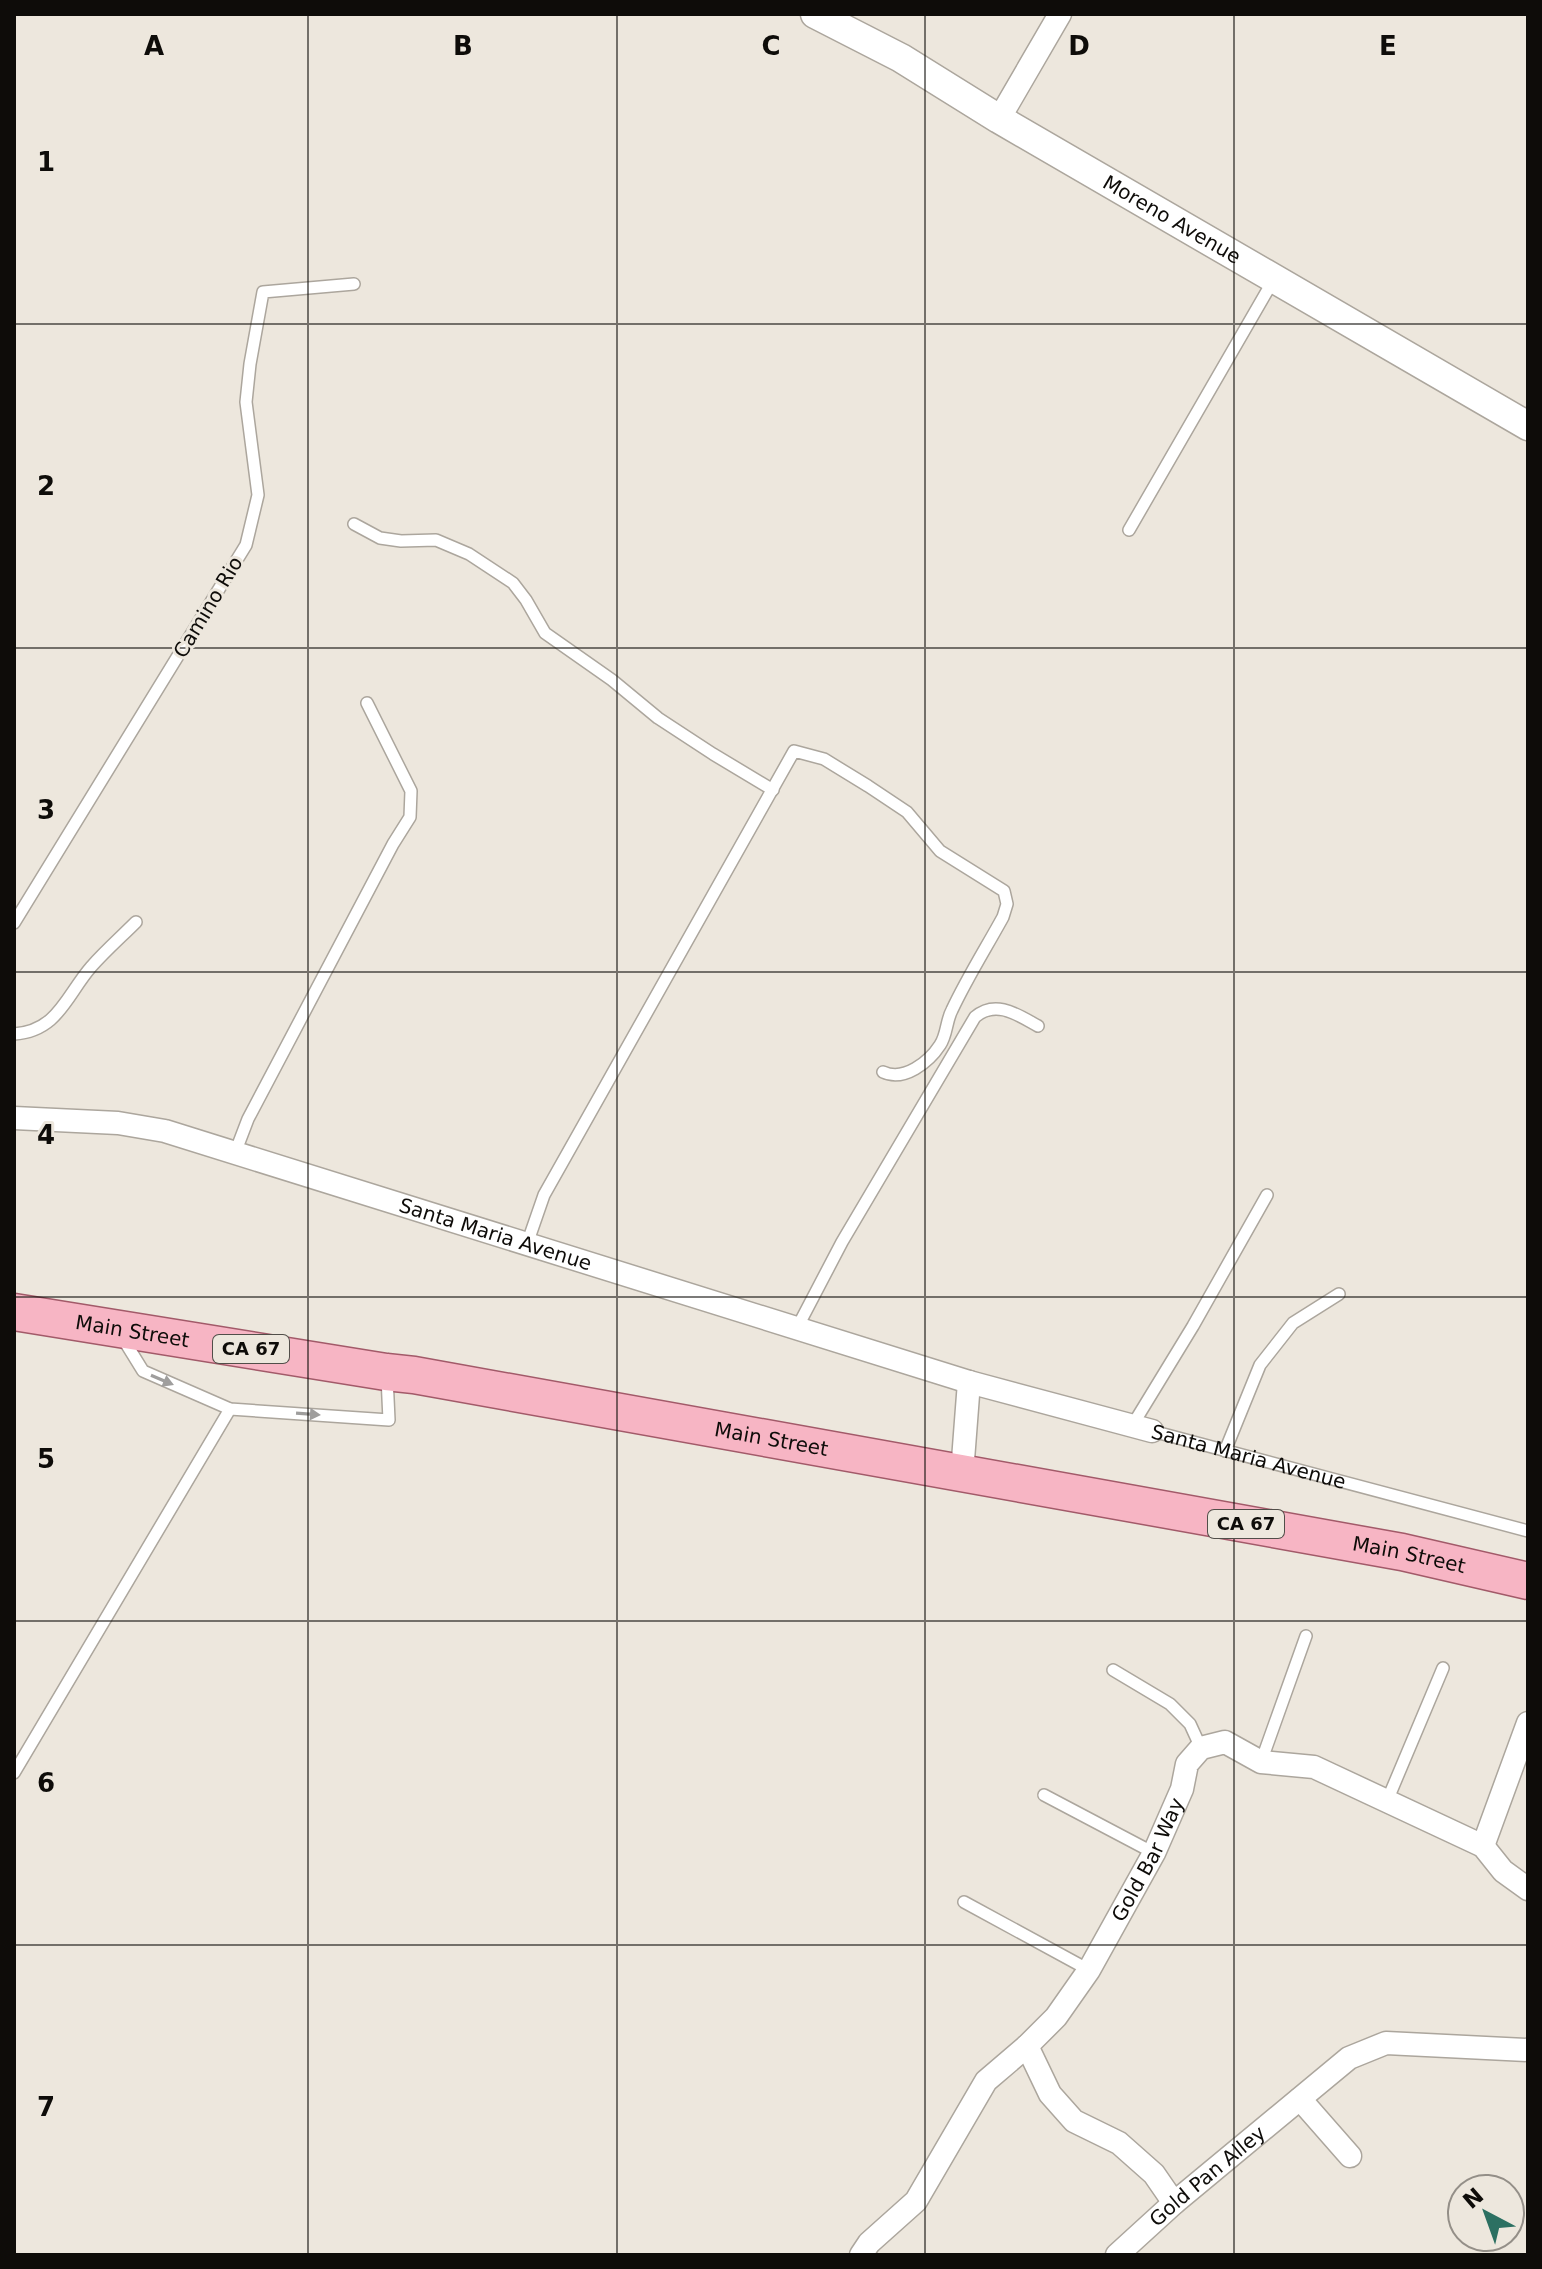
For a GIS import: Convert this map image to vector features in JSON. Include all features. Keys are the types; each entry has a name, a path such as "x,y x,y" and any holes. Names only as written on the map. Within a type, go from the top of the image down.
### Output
{"main road":[{"name":"Main Street","path":"14,1312 414,1375 1402,1552 1528,1581"}],"street":[{"name":"Moreno Avenue","path":"815,14 901,58 999,119 1528,426"},
{"path":"999,119 1060,14"},
{"name":"Santa Maria Avenue","path":"14,1118 118,1123 165,1131 969,1382 1142,1429"},
{"path":"962,1473 969,1382"},
{"path":"1483,1846 1528,1723"},
{"path":"1201,1748 1225,1742 1261,1762 1314,1767 1483,1846 1503,1871 1528,1889"},
{"name":"Gold Bar Way","path":"861,2255 869,2243 916,2201 986,2081 1056,2017 1089,1970 1154,1853 1182,1789 1187,1764 1201,1748"},
{"name":"Gold Pan Alley","path":"1117,2255 1174,2203 1349,2058 1386,2043 1528,2050"},
{"path":"1027,2046 1050,2094 1074,2121 1119,2143 1154,2174 1174,2203"},
{"path":"1300,2099 1350,2156"}],"lane":[{"path":"1129,530 1274,279"},
{"name":"Camino Rio","path":"14,923 246,545 258,495 246,402 263,292 354,284"},
{"path":"354,524 380,538 436,540 469,554 513,583 545,633 612,680 658,718 773,790"},
{"path":"235,1153 248,1119 410,817 411,791 367,703"},
{"path":"527,1244 544,1195 794,751 824,759 907,812 940,851 1004,891 1007,904 1003,917 951,1012 941,1044 912,1070 899,1075 883,1072"},
{"path":"14,1034 39,1029 54,1018 90,968 136,922"},
{"path":"797,1328 842,1242 975,1017 991,1008 1004,1009 1038,1026"},
{"path":"1142,1429 1193,1326 1267,1195"},
{"path":"1225,1451 1260,1365 1293,1323 1339,1294"},
{"path":"116,1327 143,1371 230,1409 389,1420 386,1372"},
{"path":"14,1773 230,1409"},
{"name":"Santa Maria Avenue","path":"1142,1429 1528,1531"},
{"path":"1261,1762 1306,1636"},
{"path":"1387,1801 1443,1668"},
{"path":"1113,1670 1170,1704 1190,1724 1201,1748"},
{"path":"1044,1795 1154,1853"},
{"path":"964,1902 1089,1970"}]}
